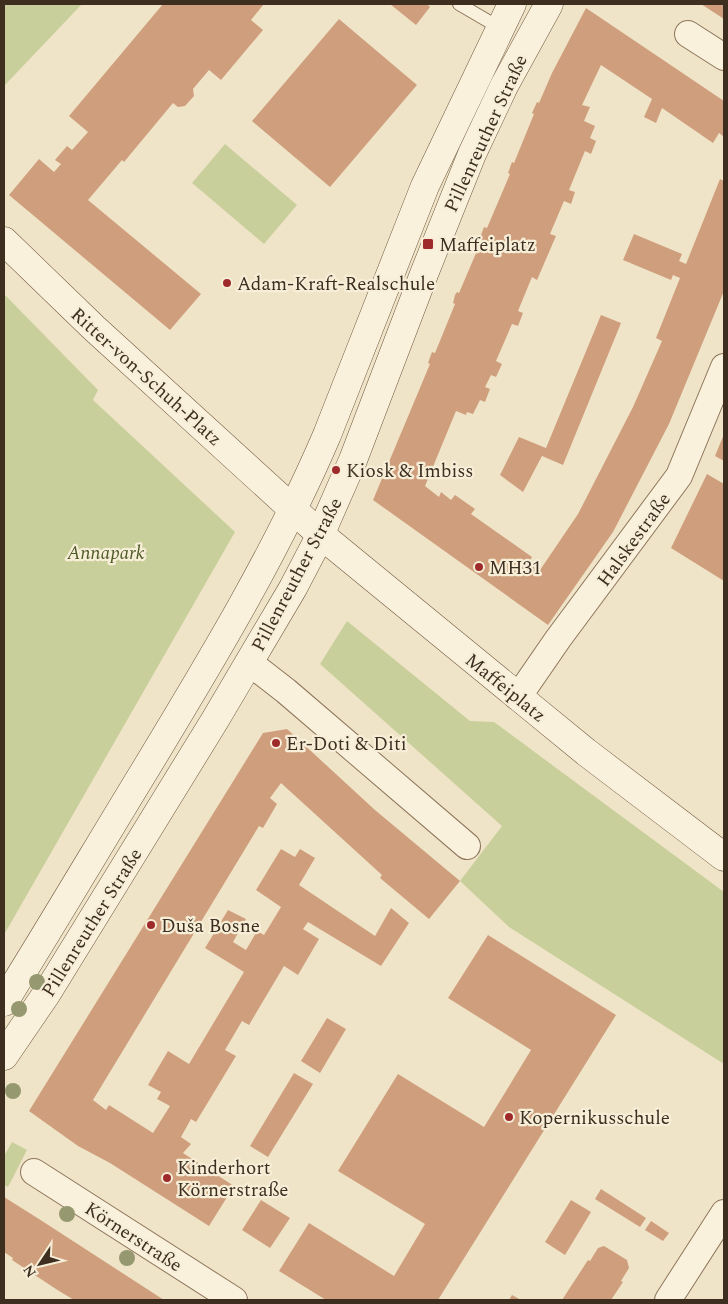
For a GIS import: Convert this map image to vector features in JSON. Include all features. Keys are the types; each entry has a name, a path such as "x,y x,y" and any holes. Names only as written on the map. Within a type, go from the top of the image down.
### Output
{"main road":[{"name":"Pillenreuther Straße","path":"4,1002 194,690 239,613 292,510 333,419 425,186 512,4"},
{"name":"Pillenreuther Straße","path":"4,1056 63,968 250,663 321,535 353,460 420,283 472,154 504,86 549,4"},
{"name":"Ritter-von-Schuh-Platz","path":"4,241 68,304 292,510"},
{"name":"Maffeiplatz","path":"292,510 586,752 724,857"}],"street":[{"path":"688,34 724,57"},
{"name":"Halskestraße","path":"518,697 558,639 679,476 724,367"},
{"path":"250,663 286,691 467,846"},
{"name":"Körnerstraße","path":"34,1172 234,1300"},
{"path":"668,1300 724,1213"}],"lane":[{"path":"459,4 500,28"}],"green space":[{"path":"4,4 82,4 4,86"},
{"path":"225,144 297,205 264,244 192,183"},
{"name":"Annapark","path":"4,294 98,390 93,400 235,532 5,933 4,931"},
{"path":"347,621 470,721 494,722 724,892 724,1064 509,927 460,881 502,826 320,664"},
{"path":"12,1142 27,1150 8,1187 4,1185 4,1156"}],"building":[{"path":"163,4 264,4 251,20 263,30 221,80 209,70 193,89 194,96 185,106 178,107 173,103 124,162 122,160 88,200 201,294 170,330 9,195 39,159 54,172 61,164 55,160 67,146 72,150 88,132 69,116"},
{"path":"390,4 427,4 430,7 416,25"},
{"path":"701,4 724,4 724,19 721,17"},
{"path":"586,8 724,101 724,137 719,133 713,143 662,108 656,123 644,117 652,99 601,65 582,105 590,107 584,121 595,126 590,138 596,141 591,154 585,151 569,190 575,192 571,204 564,201 550,234 556,236 537,280 532,277 518,311 523,313 518,326 512,324 496,361 502,364 496,377 491,375 485,387 490,389 485,402 480,400 473,414 467,412 466,415 456,411 425,486 439,497 441,492 451,500 455,495 475,509 471,514 532,557 529,562 540,570 578,514 633,407 662,341 656,338 680,278 673,275 671,280 623,260 634,234 682,254 679,261 686,264 720,179 724,181 724,291 669,424 613,532 548,625 373,500 430,364 428,363 432,352 435,353 455,304 453,303 455,295 457,292 459,293 482,239 480,238 484,227 487,228 510,174 508,173 512,162 514,163 534,114 532,113 537,102 539,103 552,73"},
{"path":"339,19 417,85 330,187 252,121"},
{"path":"601,315 621,323 563,465 542,456 523,492 500,475 519,437 546,448"},
{"path":"724,434 724,461 715,456"},
{"path":"707,474 724,484 724,581 671,548"},
{"path":"287,729 375,810 460,881 429,919 380,878 382,875 281,783 270,798 277,804 263,828 259,826 93,1100 106,1110 109,1105 153,1133 170,1106 157,1099 161,1092 148,1085 168,1051 189,1064 244,972 205,948 228,910 246,919 233,942 246,950 257,931 264,935 281,907 256,890 281,849 295,857 300,849 315,858 299,885 375,936 391,908 409,923 381,966 308,922 303,929 319,939 298,975 284,966 249,1025 242,1021 225,1050 236,1056 196,1122 191,1119 181,1137 191,1144 183,1153 234,1186 209,1226 110,1163 78,1146 29,1111 263,733"},
{"path":"488,935 616,1015 438,1300 326,1300 279,1271 309,1223 394,1276 425,1224 338,1171 398,1074 484,1127 531,1050 448,998"},
{"path":"327,1018 346,1029 320,1073 301,1061"},
{"path":"294,1073 313,1084 268,1157 250,1146"},
{"path":"601,1189 646,1218 640,1227 595,1199"},
{"path":"4,1197 164,1300 74,1300 59,1291 12,1260 13,1258 4,1252"},
{"path":"261,1200 290,1218 270,1248 242,1230"},
{"path":"571,1200 591,1212 565,1255 545,1242"},
{"path":"651,1221 669,1233 663,1241 645,1230"},
{"path":"604,1246 627,1260 629,1268 621,1281 623,1282 611,1300 562,1300 588,1260 590,1261 598,1248"},
{"path":"512,1295 521,1300 509,1300"}],"place":[{"name":"Maffeiplatz","path":"428,244"},
{"name":"Adam-Kraft-Realschule","path":"227,283"},
{"name":"Kiosk & Imbiss","path":"336,470"},
{"name":"MH31","path":"479,567"},
{"name":"Er-Doti & Diti","path":"276,743"},
{"name":"Duša Bosne","path":"151,925"},
{"name":"Kopernikusschule","path":"509,1117"},
{"name":"Kinderhort Körnerstraße","path":"167,1178"}]}
